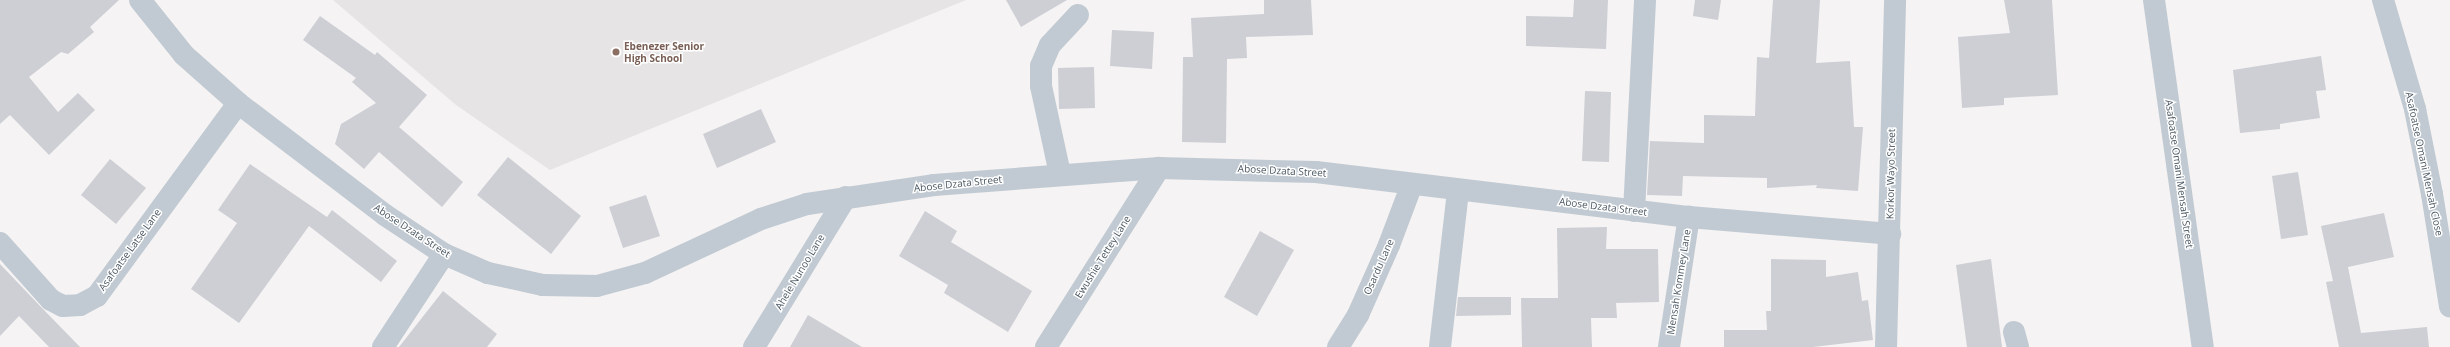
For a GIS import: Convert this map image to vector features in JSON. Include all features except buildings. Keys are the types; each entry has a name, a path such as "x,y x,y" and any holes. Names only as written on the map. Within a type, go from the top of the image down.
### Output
{"street":[{"name":"Abose Dzata Street","path":"140,0 184,55 238,103 385,215 444,254 488,273 543,285 597,286 645,273 761,219 807,204 846,197 1060,174 1159,168 1316,172 1458,191 1689,217 1890,234"},
{"path":"1634,211 1645,0"},
{"name":"Korkor Wayo Street","path":"1886,347 1895,0"},
{"name":"Asafoatse Omani Mensah Street","path":"2154,0 2203,347"},
{"name":"Asafoatse Omani Mensah Close","path":"2383,0 2415,109 2432,194 2450,307"},
{"path":"1060,174 1041,86 1041,66 1050,45 1078,15"},
{"name":"Asafoatse Latse Lane","path":"0,244 51,300 63,306 80,305 97,296 238,103"},
{"name":"Ewushie Tettey Lane","path":"1046,347 1159,168"},
{"name":"Osardu Lane","path":"1338,347 1358,315 1412,184"},
{"path":"1440,347 1458,191"},
{"name":"Ahele Nunoo Lane","path":"754,347 846,197"},
{"name":"Mensah Kommey Lane","path":"1669,347 1689,217"},
{"path":"383,347 444,254"}],"shaded area":[{"name":"Ebenezer Senior High School","path":"333,0 966,0 550,170 456,105"}],"place":[{"name":"Ebenezer Senior High School","path":"616,52"}]}
